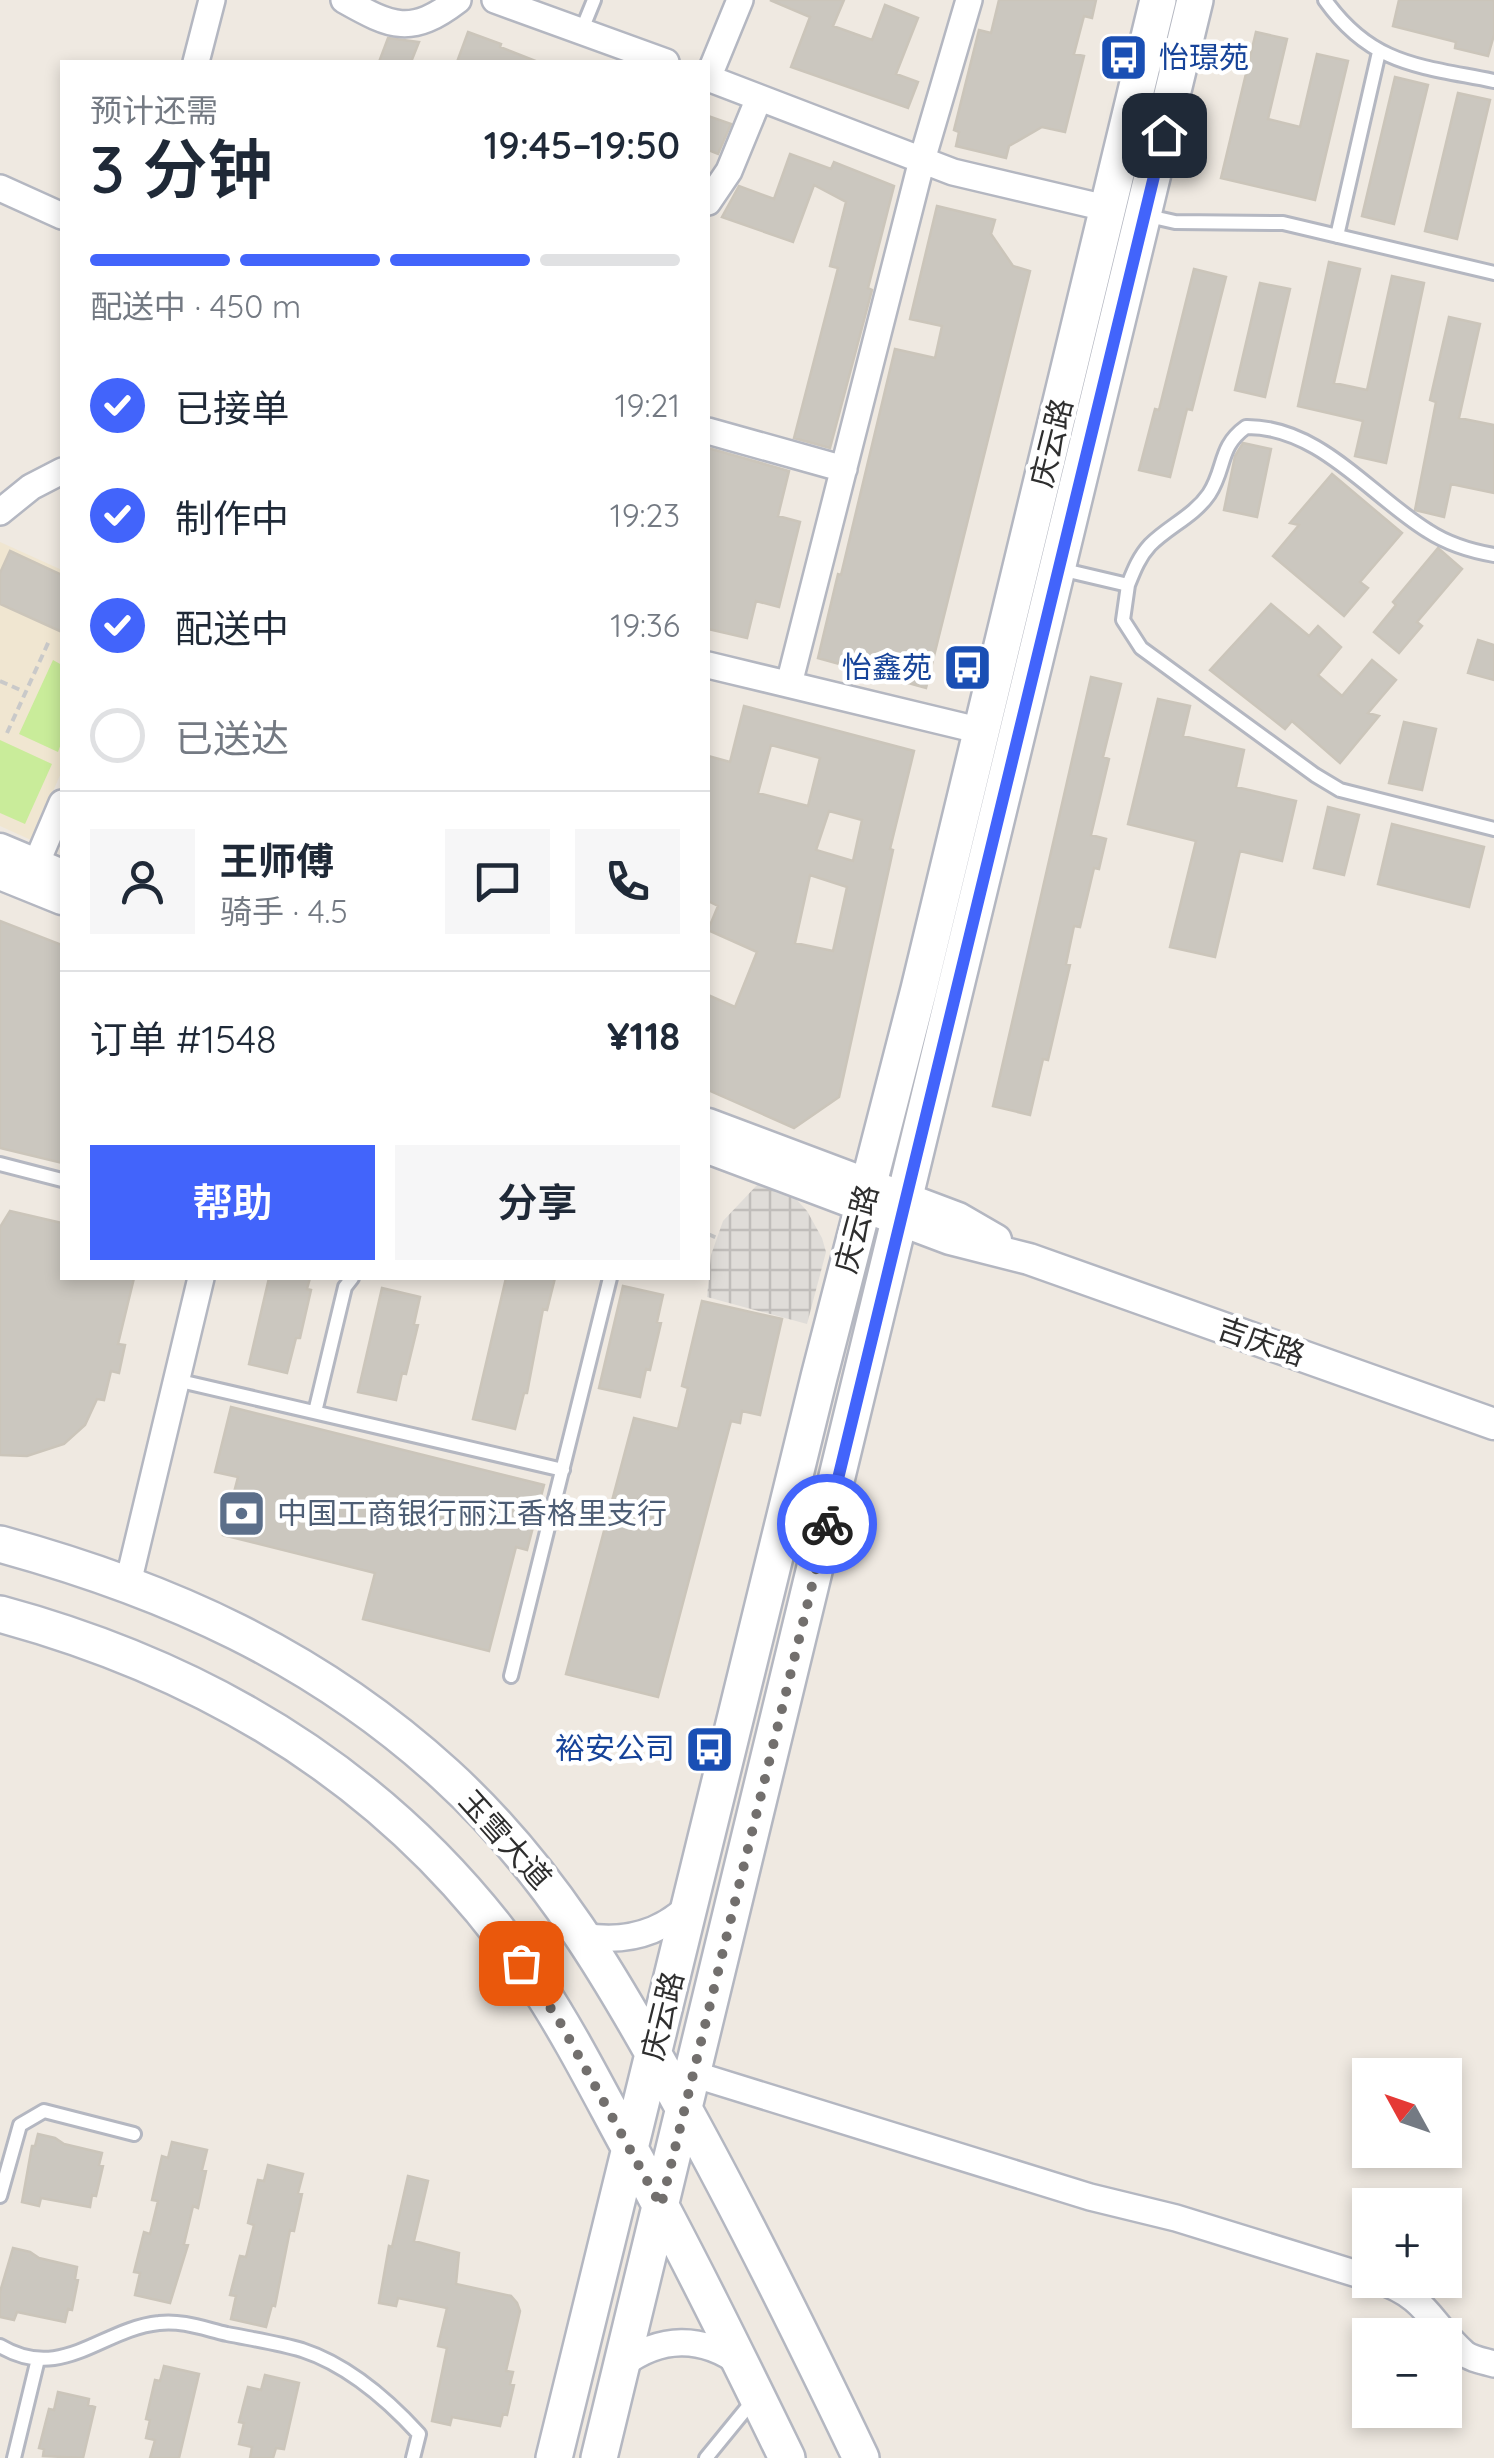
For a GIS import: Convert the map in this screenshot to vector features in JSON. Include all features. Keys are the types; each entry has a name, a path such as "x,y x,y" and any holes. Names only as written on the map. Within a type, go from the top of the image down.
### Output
{"main road":[{"name":"庆云路","path":"599,2458 1058,568 1127,212 1158,0"},
{"name":"庆云路","path":"554,2458 982,731 1127,212 1195,0"},
{"name":"玉雪大道","path":"0,1544 128,1583 262,1644 394,1731 498,1827 537,1872 619,1990 781,2290 861,2458"},
{"path":"0,1614 98,1643 178,1676 291,1740 365,1794 436,1860 507,1943 561,2024 661,2206 786,2458"}],"street":[{"path":"197,60 212,0"},
{"path":"344,0 373,16 406,26 424,21 458,0"},
{"path":"495,0 660,60"},
{"path":"710,73 740,0"},
{"path":"789,684 922,160 969,0"},
{"path":"710,79 954,172 1127,212"},
{"path":"710,199 729,171 759,98"},
{"path":"0,188 60,215"},
{"path":"710,432 844,469"},
{"path":"0,512 31,487 60,472"},
{"path":"710,665 982,731"},
{"path":"0,849 49,869 60,813"},
{"path":"0,874 60,898"},
{"name":"吉庆路","path":"710,1125 866,1196"},
{"name":"吉庆路","path":"710,1149 866,1196 903,1209 950,1239 1029,1260 1494,1424"},
{"path":"128,1583 201,1280"},
{"path":"584,1936 634,1937 664,1925 690,1905"},
{"path":"693,2074 1352,2272"},
{"path":"1413,2298 1466,2355 1494,2364"},
{"path":"622,2365 646,2350 688,2342 717,2349 749,2380"}],"lane":[{"path":"581,32 594,0"},
{"path":"1325,0 1352,32 1400,62 1494,80"},
{"path":"1337,236 1379,52"},
{"path":"1127,212 1175,222 1283,223 1494,273"},
{"path":"1494,555 1459,546 1425,529 1309,444 1277,431 1246,428 1226,446 1206,499 1138,560 1128,586 1123,620 1141,648 1315,775 1355,796 1494,829"},
{"path":"1058,568 1128,586"},
{"path":"0,1164 60,1179"},
{"path":"315,1412 344,1287 350,1280"},
{"path":"511,1676 610,1280"},
{"path":"176,1380 562,1470"},
{"path":"0,2196 20,2125 44,2110 134,2134"},
{"path":"0,2346 38,2359 64,2357 161,2322 176,2322 302,2350 354,2376 402,2416 419,2434 412,2458"},
{"path":"14,2458 38,2359"},
{"path":"709,2457 749,2380"}],"path":[{"path":"7,733 48,641"},
{"path":"0,681 26,692"},
{"path":"710,1235 717,1238"}],"shaded area":[{"path":"0,542 60,569 60,775 31,840 0,826"},
{"path":"758,1184 796,1199 807,1211 826,1252 807,1324 707,1297 711,1255 723,1221"}],"green space":[{"path":"53,660 60,664 58,752 19,734"},
{"path":"0,740 52,764 25,824 0,813"}],"building":[{"path":"770,0 844,0 833,26 872,40 885,5 918,18 896,74 918,82 908,108 791,67 810,17"},
{"path":"999,0 1096,0 1092,18 1084,16 1074,54 1084,56 1065,132 1042,127 1009,146 1006,158 956,146 959,132 954,130 979,30 991,33"},
{"path":"1399,0 1494,0 1494,35 1488,56 1455,48 1456,42 1393,26"},
{"path":"468,32 533,60 458,60"},
{"path":"1256,32 1287,39 1268,119 1300,127 1317,54 1348,61 1315,200 1221,178"},
{"path":"388,38 419,42 412,60 380,60"},
{"path":"1395,77 1428,85 1394,224 1362,216"},
{"path":"1458,93 1490,100 1457,239 1425,231"},
{"path":"710,117 731,124 718,154 710,151"},
{"path":"790,154 831,169 834,162 894,186 868,288 872,290 830,448 794,438 838,268 830,266 846,202 814,185 793,242 722,217 739,186 774,199"},
{"path":"937,206 995,220 991,234 1013,266 1030,271 926,688 818,658 895,349 935,358 942,326 910,319"},
{"path":"1329,262 1360,269 1334,383 1367,390 1392,276 1424,283 1386,463 1355,456 1363,421 1298,406"},
{"path":"1194,269 1226,277 1192,410 1187,409 1170,477 1139,470 1155,409 1159,410"},
{"path":"1260,283 1290,289 1265,397 1235,390"},
{"path":"1449,317 1480,324 1459,418 1494,425 1494,493 1451,484 1444,517 1415,510 1436,402 1430,400"},
{"path":"1243,443 1271,449 1257,517 1224,510 1235,456"},
{"path":"710,449 789,471 778,516 800,522 779,607 756,601 747,638 710,629"},
{"path":"1332,474 1402,533 1360,582 1368,588 1344,616 1273,556 1299,525 1290,523"},
{"path":"1438,548 1462,569 1417,622 1422,626 1399,653 1374,632 1396,605 1393,602"},
{"path":"10,551 60,574 60,631 0,604 0,573"},
{"path":"1271,604 1309,636 1318,626 1341,647 1318,675 1342,696 1372,660 1396,680 1368,713 1379,716 1340,763 1292,721 1285,729 1210,670"},
{"path":"1478,640 1494,645 1494,680 1468,673"},
{"path":"1091,677 1121,684 1103,757 1109,759 1091,835 1106,839 1099,869 1094,868 1080,927 1074,926 1066,964 1070,965 1048,1060 1043,1059 1030,1115 993,1106"},
{"path":"1158,699 1190,706 1183,736 1244,750 1236,787 1296,801 1282,861 1240,851 1215,957 1170,947 1196,841 1128,824"},
{"path":"744,706 914,751 839,1097 794,1128 710,1091 710,996 735,1007 757,952 710,931 718,906 710,902 710,757 730,762","holes":["771,745 820,758 808,806 758,793","829,811 862,820 853,861 816,850","810,875 847,887 833,951 795,943"]},
{"path":"1404,722 1436,729 1422,790 1389,783"},
{"path":"1328,807 1359,815 1344,875 1314,868"},
{"path":"1392,824 1484,847 1469,907 1378,884"},
{"path":"0,921 60,944 60,1163 0,1148"},
{"path":"10,1211 60,1223 60,1280 134,1280 118,1344 125,1345 119,1373 111,1371 104,1400 97,1399 85,1425 64,1444 27,1456 0,1455 0,1227"},
{"path":"269,1280 309,1280 307,1289 311,1290 300,1338 296,1338 287,1373 249,1364"},
{"path":"506,1280 554,1280 547,1310 543,1309 527,1393 515,1429 473,1419"},
{"path":"623,1286 663,1295 657,1322 661,1323 640,1397 599,1388"},
{"path":"382,1288 420,1297 414,1324 418,1325 396,1400 358,1392"},
{"path":"702,1301 782,1319 760,1415 742,1411 740,1423 731,1421 658,1697 566,1674 634,1418 678,1429 688,1388 682,1386"},
{"path":"231,1407 544,1485 527,1550 516,1547 489,1651 363,1619 375,1573 223,1535 238,1477 215,1472"},
{"path":"38,2134 102,2153 99,2165 103,2166 90,2207 41,2198 39,2206 22,2202 32,2146"},
{"path":"172,2142 207,2150 198,2208 193,2206 184,2244 188,2245 170,2303 135,2295 140,2273 134,2272 144,2232 150,2234 158,2201 152,2200 162,2156 168,2158"},
{"path":"268,2165 303,2174 294,2231 290,2230 275,2306 272,2305 266,2327 231,2319 236,2296 230,2295 240,2256 246,2257 254,2225 248,2223 258,2180 264,2181"},
{"path":"408,2176 428,2181 414,2241 459,2253 456,2284 511,2296 520,2311 506,2371 513,2372 510,2384 514,2385 507,2415 503,2414 500,2426 452,2417 450,2425 432,2421 447,2348 438,2346 447,2308 398,2298 396,2306 379,2303"},
{"path":"13,2248 77,2267 72,2310 68,2309 65,2322 17,2312 14,2320 0,2317 0,2292"},
{"path":"164,2366 199,2374 179,2458 150,2458 155,2440 146,2438 155,2380 160,2381"},
{"path":"265,2375 299,2383 284,2449 276,2448 273,2458 250,2458 252,2447 239,2444 244,2423 239,2422 248,2387 261,2390"},
{"path":"58,2392 89,2399 88,2405 95,2407 83,2458 43,2456 44,2449 39,2448 49,2409 54,2410"}],"way so far":[{"path":"521,1963 561,2024 661,2206 827,1524"}],"place":[{"name":"怡璟苑","path":"1124,58"},
{"name":"怡鑫苑","path":"967,668"},
{"name":"中国工商银行丽江香格里支行","path":"242,1514"},
{"name":"裕安公司","path":"710,1749"}],"route":[{"path":"827,1524 1164,135"}]}
